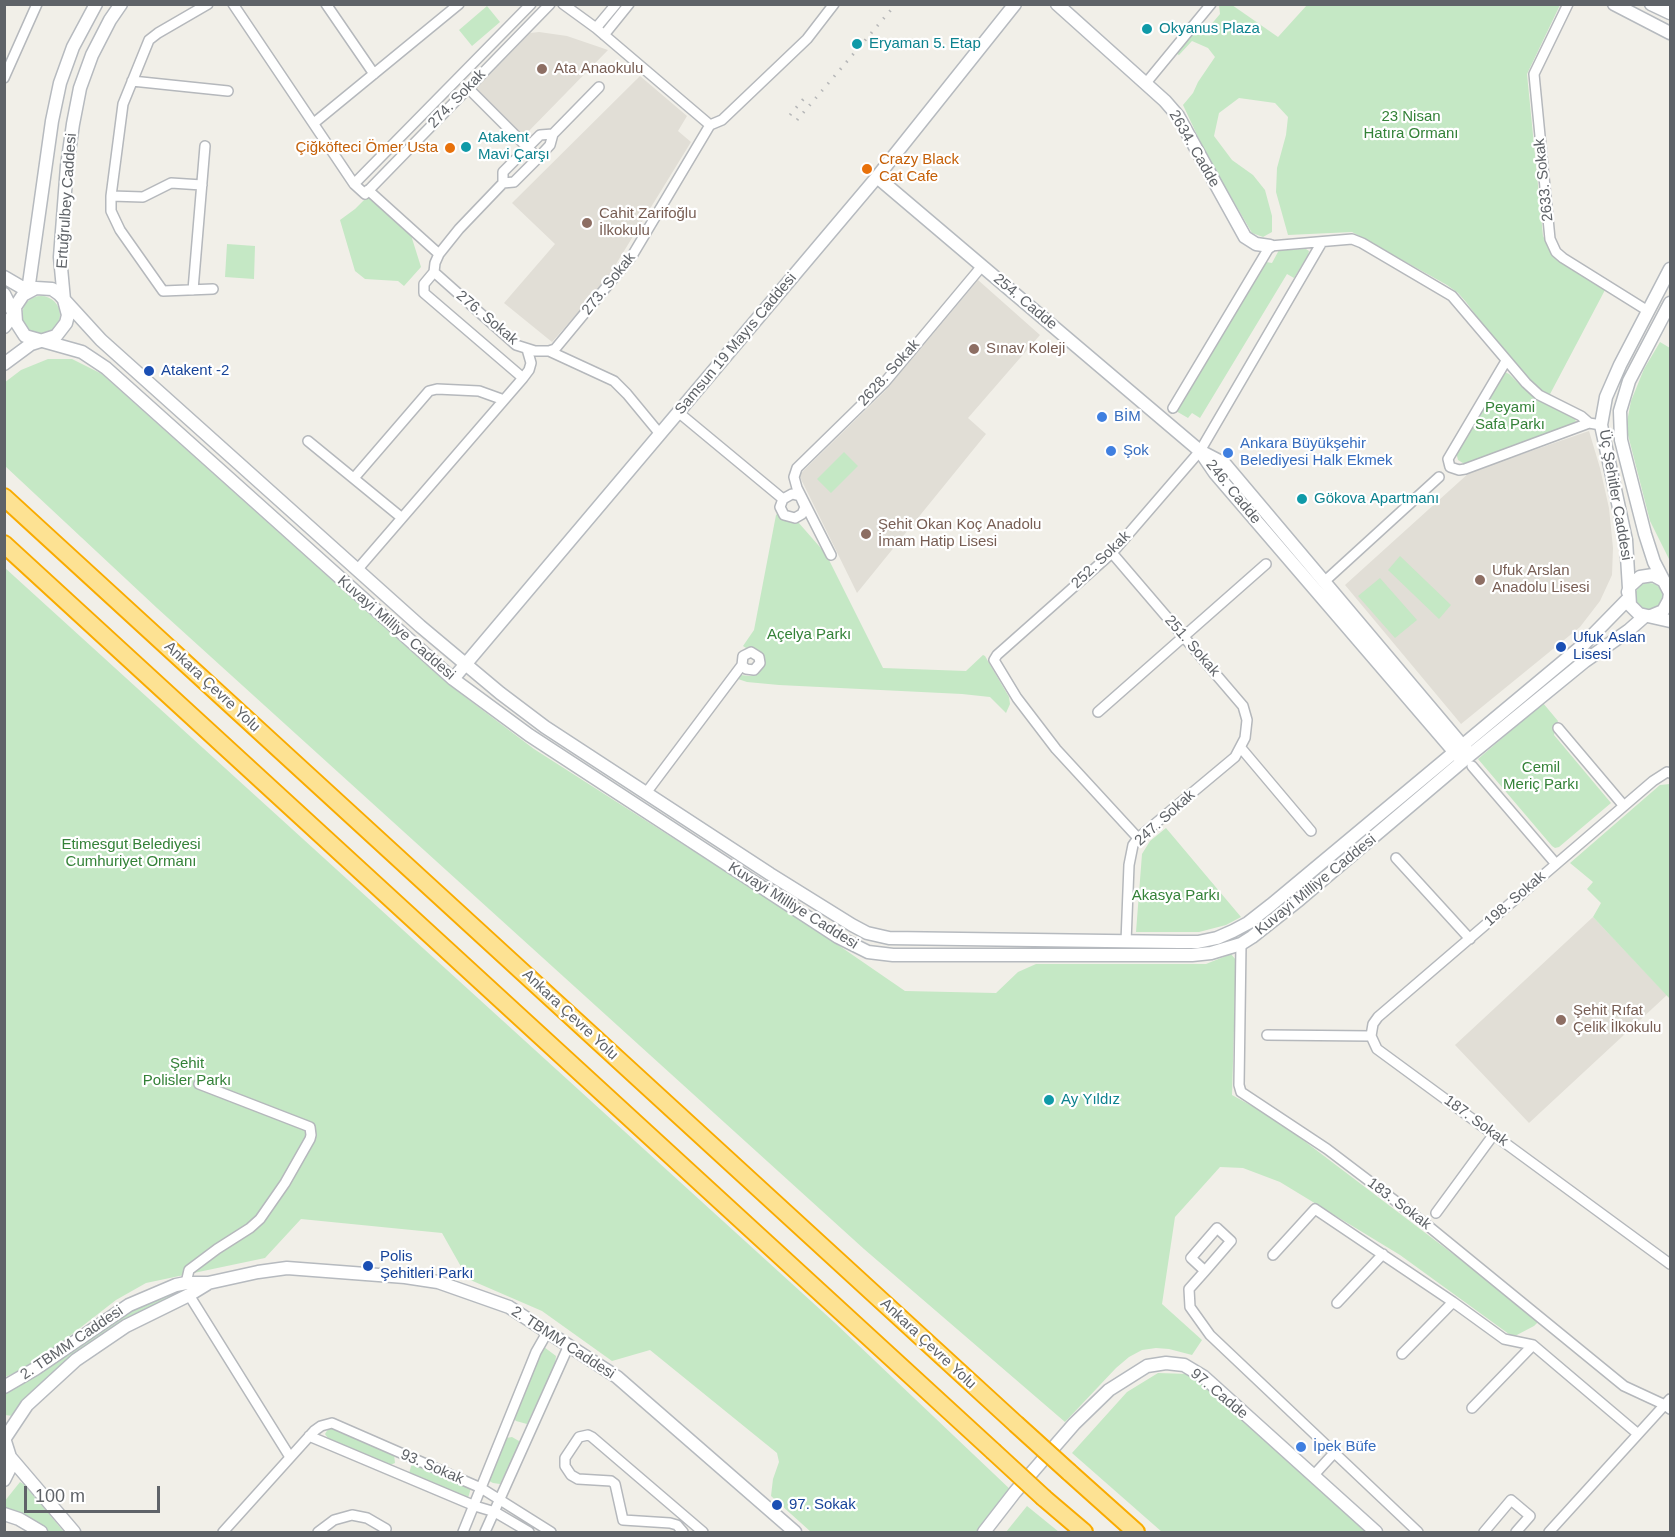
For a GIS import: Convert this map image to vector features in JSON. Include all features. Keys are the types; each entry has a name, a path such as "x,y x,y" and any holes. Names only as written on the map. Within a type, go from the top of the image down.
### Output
{"highway":[{"name":"Ankara Çevre Yolu","path":"4,497 1136,1533"},
{"path":"4,543 1083,1533"}],"main road":[{"name":"Ertuğrulbey Caddesi","path":"28,291 52,121 60,83 73,47 96,4"},
{"name":"Ertuğrulbey Caddesi","path":"4,364 26,346 56,336 66,323 68,315 64,300 60,257 66,165 73,124 80,88 92,55 121,4"},
{"name":"Samsun 19 Mayıs Caddesi","path":"453,679 877,177 1015,4"},
{"name":"2634. Cadde","path":"1057,4 1146,83 1178,116 1245,237 1256,244 1270,246"},
{"path":"1614,4 1671,33"},
{"path":"1651,4 1671,13"},
{"name":"254. Cadde","path":"877,177 1200,451"},
{"name":"Üç Şehitler Caddesi","path":"1628,595 1626,540 1595,424 1620,365 1671,269"},
{"path":"4,277 28,291"},
{"name":"Ertuğrulbey Caddesi","path":"4,327 14,314 18,300 28,291 36,288 52,289 64,300"},
{"path":"4,294 16,322 26,336 41,341"},
{"name":"Kuvayi Milliye Caddesi","path":"64,300 101,340 357,570 465,666 545,728 852,925 867,933 904,940 1198,942 1217,938 1240,927 1271,905 1583,645 1628,595"},
{"name":"Üç Şehitler Caddesi","path":"1668,586 1654,562 1645,534 1621,440 1620,411 1629,381 1671,303"},
{"name":"Kuvayi Milliye Caddesi","path":"41,341 82,352 106,368 453,679 529,735 850,944 868,952 893,955 1192,956 1241,944 1300,899 1469,761 1585,661 1648,616"},
{"name":"246. Cadde","path":"1200,451 1225,464 1325,581 1458,748"},
{"name":"246. Cadde","path":"1200,451 1215,473 1458,748"},
{"path":"1648,616 1658,615 1667,606 1670,593 1668,586 1653,575 1646,575 1634,581 1628,595 1634,610 1648,616 1671,621"},
{"path":"1458,748 1469,761"},
{"path":"992,940 992,955"},
{"name":"2. TBMM Caddesi","path":"4,1387 35,1369 129,1305 161,1290 187,1289 258,1272 287,1268 405,1277 438,1282 509,1307 617,1377 795,1533"},
{"name":"2. TBMM Caddesi","path":"5,1438 27,1405 67,1368 126,1326 187,1289"},
{"name":"97. Cadde","path":"984,1533 1015,1492 1074,1424 1109,1390 1147,1366 1166,1363 1185,1365 1203,1377 1376,1533"},
{"path":"5,1438 10,1457 74,1533"},
{"path":"4,1480 10,1457"},
{"path":"4,1514 19,1519 41,1533"}],"street":[{"path":"4,78 37,4"},
{"path":"208,4 149,40 123,104 111,211 114,221 163,291 213,289"},
{"path":"233,4 354,184 439,255 459,229 503,183 514,182 538,158 550,145 553,134 598,87"},
{"path":"326,4 374,74"},
{"name":"274. Sokak","path":"354,184 531,4"},
{"name":"274. Sokak","path":"366,192 550,4"},
{"path":"563,4 596,28 710,124 722,120 807,39 834,4"},
{"path":"596,28 616,4"},
{"path":"604,35 629,4"},
{"path":"1146,83 1211,4"},
{"name":"2633. Sokak","path":"1568,4 1534,74 1550,239 1556,252 1563,258 1648,311"},
{"path":"314,123 454,6"},
{"path":"132,81 228,91"},
{"path":"468,88 538,158"},
{"name":"273. Sokak","path":"549,351 555,349 632,256 710,124"},
{"path":"503,183 503,172 540,135 553,134"},
{"path":"193,290 205,146"},
{"path":"111,196 143,197 171,183 202,185"},
{"path":"1173,408 1270,246 1352,239 1440,288 1462,308 1516,374 1539,394 1595,424"},
{"name":"252. Sokak","path":"1138,838 1056,749 1017,698 994,660 997,654 1112,553 1200,451 1322,242"},
{"name":"276. Sokak","path":"439,255 434,272 424,284 424,293 523,378"},
{"name":"2628. Sokak","path":"804,503 794,477 797,468 885,382 982,266"},
{"name":"276. Sokak","path":"434,272 516,345 549,351 614,381 660,434"},
{"path":"357,570 530,370 528,349"},
{"path":"1506,361 1448,459 1450,467 1465,469 1595,424"},
{"path":"354,478 429,391 437,389 479,390 504,400"},
{"path":"678,412 783,499"},
{"path":"308,441 402,518"},
{"path":"1325,581 1439,477"},
{"path":"804,503 802,514 791,518 782,511 783,499 788,495 796,495 804,503 831,555"},
{"name":"251. Sokak","path":"1112,553 1243,706 1247,728 1241,747"},
{"path":"1098,712 1266,564"},
{"path":"646,793 742,665"},
{"path":"1558,728 1624,806"},
{"path":"1241,747 1311,831"},
{"name":"247. Sokak","path":"1126,942 1130,852 1138,838 1224,767 1241,747"},
{"path":"1469,761 1556,864"},
{"name":"198. Sokak","path":"1371,1036 1372,1027 1378,1017 1653,781 1667,772 1671,773"},
{"path":"1396,858 1470,939"},
{"name":"183. Sokak","path":"1241,944 1239,1085 1241,1092 1327,1149 1427,1225 1624,1386 1669,1404"},
{"path":"1268,1035 1371,1036"},
{"name":"187. Sokak","path":"1371,1036 1377,1049 1671,1264"},
{"path":"199,1084 310,1127 310,1140 285,1183 260,1219 189,1270 187,1289 290,1457"},
{"path":"1436,1213 1494,1134"},
{"path":"1274,1255 1315,1209 1504,1339 1533,1345 1638,1434"},
{"path":"1205,1271 1191,1258 1217,1228 1232,1241 1189,1289 1190,1306 1210,1335 1418,1533"},
{"path":"1337,1304 1383,1254"},
{"path":"1402,1354 1453,1302"},
{"path":"463,1533 536,1352 548,1331"},
{"path":"485,1533 569,1345"},
{"path":"1472,1408 1533,1345"},
{"path":"1549,1533 1638,1434 1669,1404"},
{"name":"93. Sokak","path":"223,1533 309,1436 321,1426 332,1423 481,1488 551,1533"},
{"path":"683,1533 677,1525 670,1523 623,1521 615,1484 611,1481 578,1479 571,1475 565,1466 565,1458 579,1437 588,1435 592,1437 703,1533"},
{"name":"93. Sokak","path":"309,1436 475,1506 495,1512 529,1533"},
{"path":"1313,1476 1334,1453"},
{"path":"396,1472 403,1455"},
{"path":"1484,1533 1511,1500 1530,1516 1516,1533"},
{"path":"318,1533 334,1520 352,1515 367,1518 386,1529 384,1533"}],"shaded area":[{"name":"Ata Anaokulu","path":"530,33 567,36 608,50 524,136 476,88"},
{"name":"Cahit Zarifoğlu İlkokulu","path":"640,76 687,116 678,131 691,142 605,282 552,342 504,303 555,244 512,203"},
{"name":"Şehit Okan Koç Anadolu İmam Hatip Lisesi","path":"978,280 1040,335 968,418 986,434 857,593 799,475 885,391"},
{"name":"Ufuk Arslan Anadolu Lisesi","path":"1589,431 1609,508 1613,548 1612,575 1600,601 1580,627 1461,724 1345,585 1470,472"},
{"name":"Şehit Rıfat Çelik İlkokulu","path":"1593,917 1667,995 1529,1123 1455,1045"}],"green space":[{"name":"23 Nisan Hatıra Ormanı","path":"1219,5 1232,5 1278,37 1307,5 1560,5 1527,74 1543,236 1555,258 1605,290 1549,396 1518,372 1466,302 1447,285 1352,232 1288,235 1276,192 1277,168 1286,135 1288,117 1275,103 1239,98 1219,113 1214,136 1232,160 1253,175 1265,190 1272,216 1272,232 1263,237 1252,233 1206,154 1183,105 1215,57 1208,48 1192,41 1179,55 1175,53 1198,28 1209,27 1220,14"},
{"path":"487,6 500,22 472,46 459,30"},
{"path":"369,195 410,232 421,267 404,286 398,281 365,279 355,271 340,220"},
{"path":"227,244 255,246 254,279 225,277"},
{"path":"1306,249 1309,251 1308,255 1294,278 1287,274 1200,418 1192,413 1188,418 1176,411 1266,262 1272,263 1279,250"},
{"path":"41,296 55,301 60,315 55,329 41,334 27,329 22,315 27,301"},
{"path":"1660,342 1670,348 1670,561 1650,521 1626,427 1631,401 1644,369"},
{"path":"48,359 72,359 102,374 448,684 534,749 809,925 905,991 996,993 1018,972 1036,964 1206,964 1231,954 1236,960 1232,1095 1274,1118 1540,1320 1534,1326 1513,1337 1400,1255 1280,1182 1243,1168 1220,1167 1175,1217 1162,1304 1202,1340 1192,1355 1156,1348 1142,1350 1129,1357 1065,1422 864,1249 157,608 5,466 4,383 21,370"},
{"name":"Peyami Safa Parkı","path":"1505,372 1532,396 1575,419 1576,422 1466,465 1458,460 1456,452 1500,374"},
{"path":"844,452 858,466 831,493 817,479"},
{"name":"Açelya Parkı","path":"778,513 798,522 826,554 883,668 966,671 983,655 1009,697 1010,704 1006,713 990,697 779,685 738,679 741,675 756,674 762,656 752,647 743,646 754,630"},
{"path":"1400,556 1451,605 1439,619 1388,570"},
{"name":"Etimesgut Belediyesi Cumhuriyet Ormanı","path":"4,567 834,1322 1013,1492 980,1532 811,1532 771,1496 773,1479 779,1462 777,1453 650,1350 612,1361 542,1311 468,1279 442,1233 301,1219 265,1258 146,1283 116,1300 31,1366 5,1377"},
{"path":"1380,578 1417,620 1395,638 1358,596"},
{"path":"1649,583 1659,587 1663,597 1659,607 1649,611 1639,607 1635,597 1639,587"},
{"name":"Cemil Meriç Parkı","path":"1543,703 1558,721 1554,735 1611,803 1555,848 1478,759"},
{"path":"1670,784 1670,999 1593,917 1601,903 1587,889 1593,882 1570,863 1660,785"},
{"name":"Akasya Parkı","path":"1166,828 1241,917 1226,925 1199,932 1136,932 1142,854 1150,841"},
{"path":"181,1289 181,1292 126,1318 69,1357 39,1385 13,1416 5,1415 4,1394 128,1313"},
{"path":"544,1347 556,1356 555,1364 527,1424 516,1421 515,1414 539,1353"},
{"path":"1158,1373 1189,1374 1218,1396 1369,1532 1162,1532 1072,1453 1127,1392"},
{"path":"330,1426 394,1454 395,1463 390,1465 384,1463 330,1441 325,1434"},
{"path":"512,1437 519,1441 519,1445 500,1484 493,1483 489,1481 493,1466 506,1438"},
{"path":"415,1462 471,1488 468,1498 409,1474"},
{"path":"20,1482 64,1532 49,1532 5,1507 4,1502"},
{"path":"1027,1506 1059,1532 1006,1532"}],"railway":[{"path":"797,120 896,4"},
{"path":"790,115 806,96"}],"place":[{"name":"Okyanus Plaza","path":"1147,29"},
{"name":"Eryaman 5. Etap","path":"857,44"},
{"name":"Ata Anaokulu","path":"542,69"},
{"name":"Atakent Mavi Çarşı","path":"466,147"},
{"name":"Çiğköfteci Ömer Usta","path":"450,148"},
{"name":"Crazy Black Cat Cafe","path":"867,169"},
{"name":"Cahit Zarifoğlu İlkokulu","path":"587,223"},
{"name":"Sınav Koleji","path":"974,349"},
{"name":"Atakent -2","path":"149,371"},
{"name":"BİM","path":"1102,417"},
{"name":"Şok","path":"1111,451"},
{"name":"Ankara Büyükşehir Belediyesi Halk Ekmek","path":"1228,453"},
{"name":"Gökova Apartmanı","path":"1302,499"},
{"name":"Şehit Okan Koç Anadolu İmam Hatip Lisesi","path":"866,534"},
{"name":"Ufuk Arslan Anadolu Lisesi","path":"1480,580"},
{"name":"Ufuk Aslan Lisesi","path":"1561,647"},
{"name":"Şehit Rıfat Çelik İlkokulu","path":"1561,1020"},
{"name":"Ay Yıldız","path":"1049,1100"},
{"name":"Polis Şehitleri Parkı","path":"368,1266"},
{"name":"İpek Büfe","path":"1301,1447"},
{"name":"97. Sokak","path":"777,1505"}],"park label":[{"name":"Şehit Polisler Parkı","path":"187,1072"}]}
